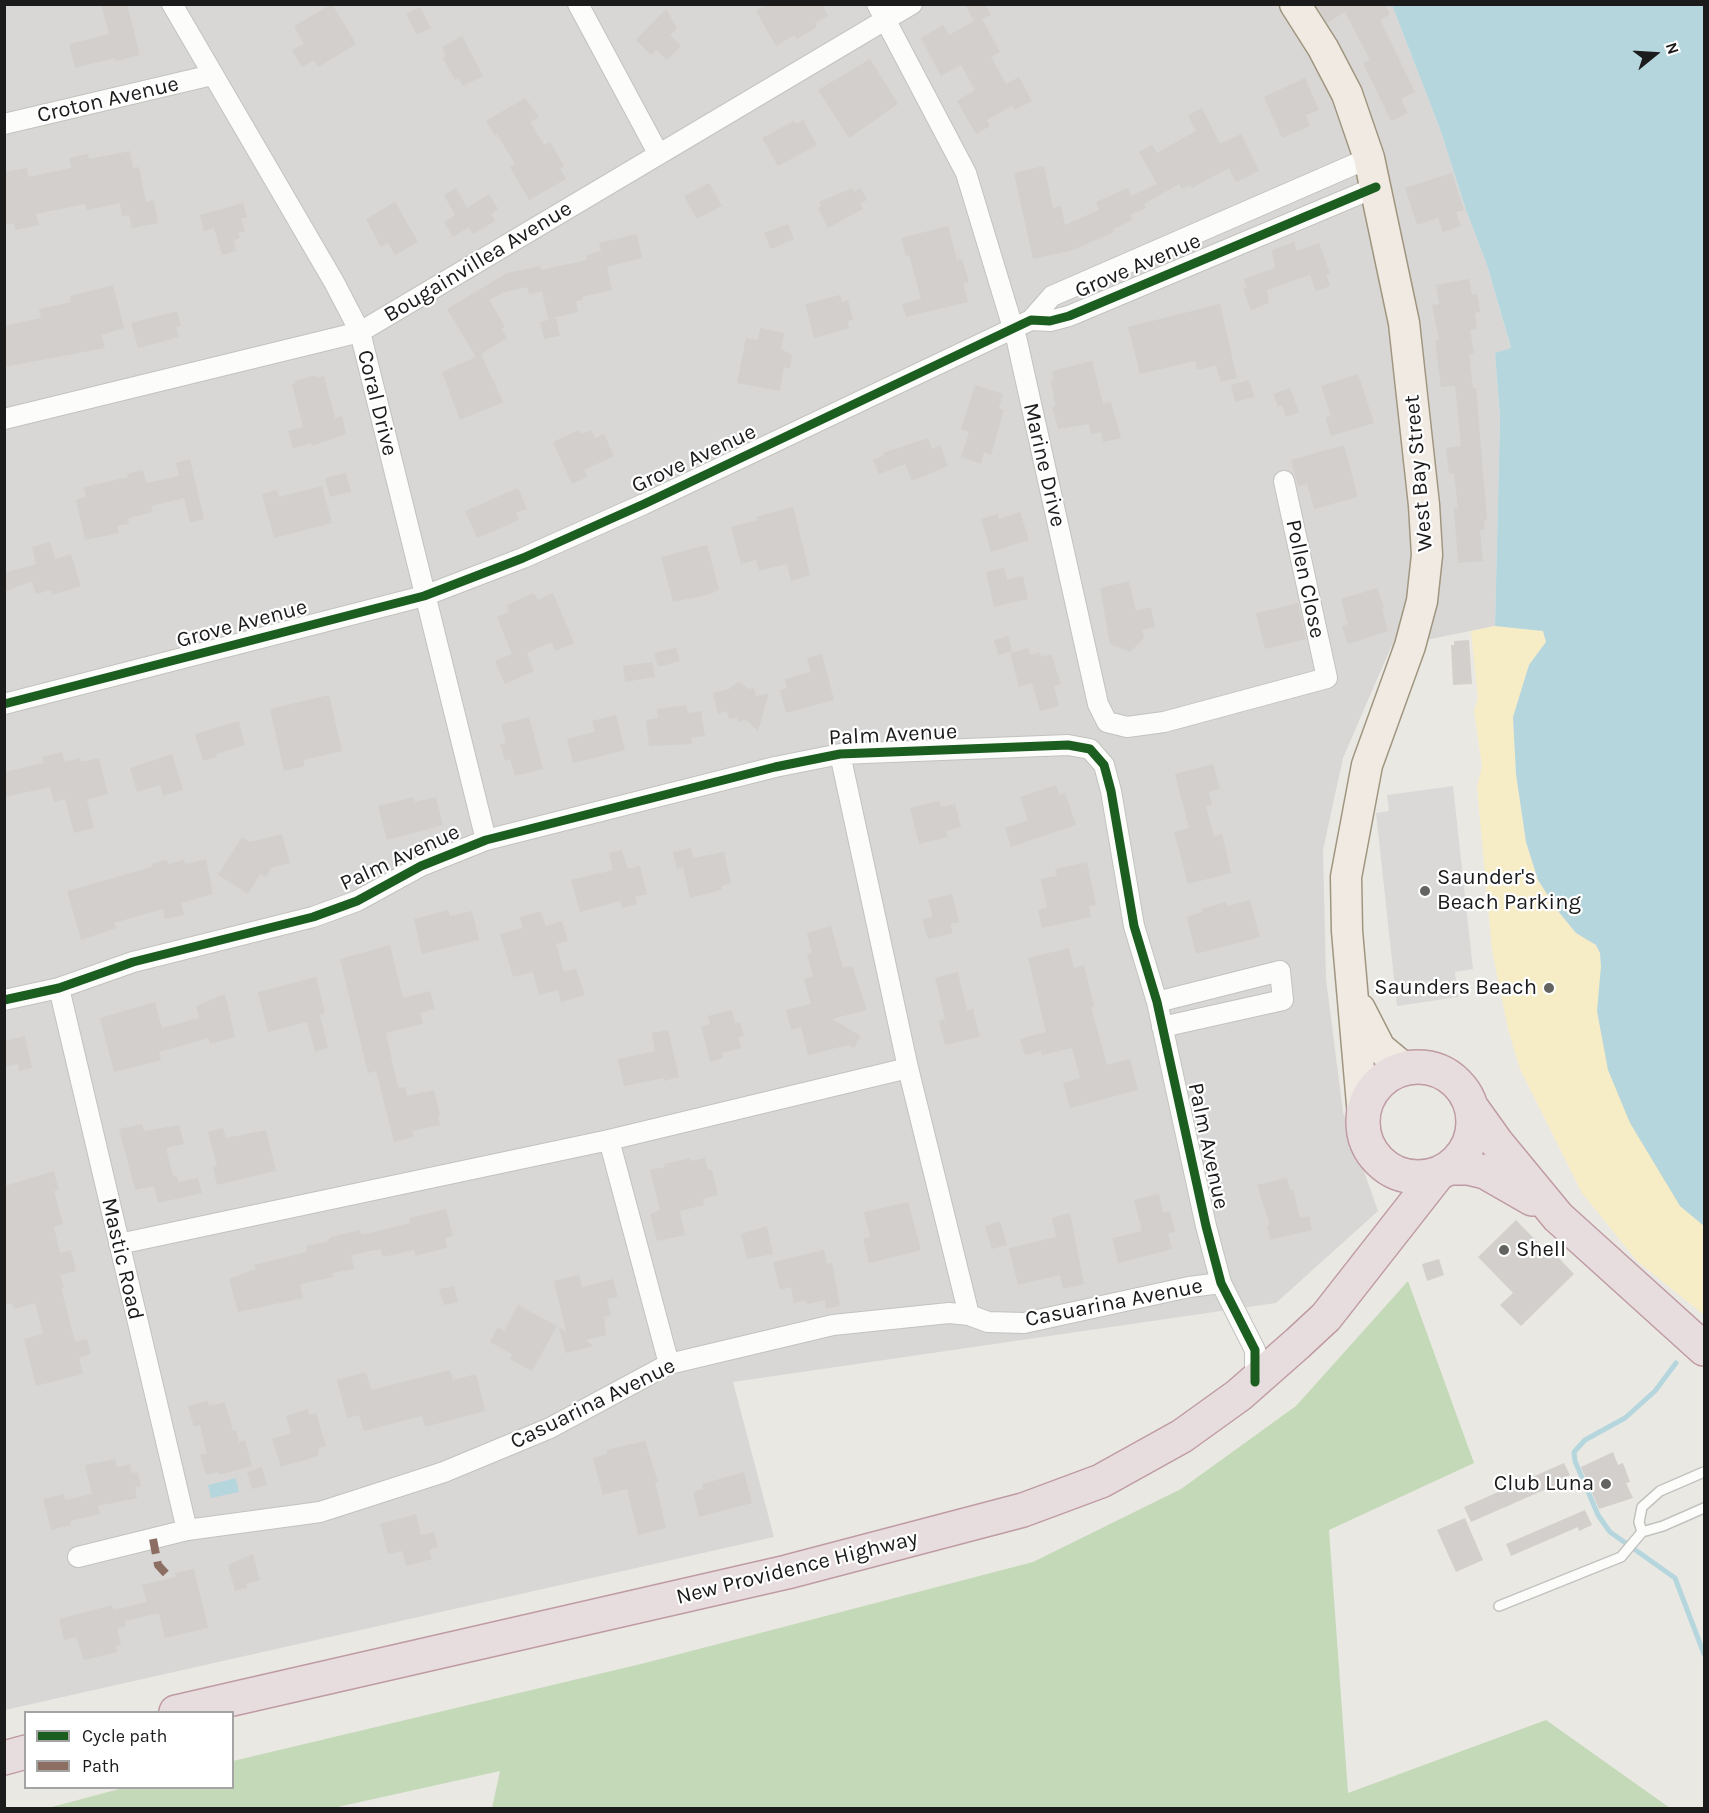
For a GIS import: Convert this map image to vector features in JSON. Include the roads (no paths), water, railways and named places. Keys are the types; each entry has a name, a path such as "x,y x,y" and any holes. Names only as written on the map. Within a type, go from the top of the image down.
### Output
{"highway":[{"path":"1363,1116 1372,1091 1392,1073 1404,1068 1430,1068 1449,1076 1464,1091 1472,1108 1497,1143 1558,1217 1704,1349"},
{"path":"1444,1171 1466,1152 1473,1130 1472,1108"},
{"name":"West Bay Street","path":"1363,1116 1366,1141 1371,1152 1389,1170"},
{"path":"1389,1170 1418,1178 1468,1168 1485,1172 1501,1179 1558,1217"},
{"name":"New Providence Highway","path":"1352,1284 1389,1206 1392,1194 1389,1170"},
{"name":"New Providence Highway","path":"185,1711 787,1572 1023,1510 1101,1480 1182,1436 1265,1362 1326,1317 1444,1171"},
{"path":"4,1758 24,1753"}],"main road":[{"name":"West Bay Street","path":"1295,4 1323,48 1347,94 1369,158 1404,323 1424,505 1427,555 1422,601 1410,646 1366,765 1346,877 1351,987 1363,1116"},
{"name":"West Bay Street","path":"1351,987 1367,1027 1380,1048 1404,1068"}],"street":[{"name":"Coral Drive","path":"172,4 334,282 360,332 423,596 486,840"},
{"path":"578,4 658,153"},
{"name":"Bougainvillea Avenue","path":"4,420 360,332 658,153 882,12 912,4"},
{"name":"Marine Drive","path":"882,12 966,173 1012,329 1098,704 1107,722 1127,728 1164,722 1327,678"},
{"name":"Croton Avenue","path":"4,124 212,75"},
{"name":"Grove Avenue","path":"4,704 423,596 523,558 644,504 1031,320 1052,296 1369,158"},
{"name":"Grove Avenue","path":"1031,320 1050,321 1069,316 1376,187"},
{"name":"Pollen Close","path":"1284,481 1327,678"},
{"name":"Palm Avenue","path":"4,1000 59,988 133,962 313,917 357,901 421,866 486,840 764,770 840,754 1068,745 1090,749 1104,765 1111,790 1134,926 1157,1002 1221,1283 1265,1362"},
{"path":"840,754 908,1068 969,1315"},
{"path":"1157,1002 1280,971 1283,1000 1162,1027"},
{"name":"Mastic Road","path":"59,988 187,1530"},
{"path":"119,1244 609,1140 908,1068"},
{"path":"609,1140 669,1364"},
{"name":"Casuarina Avenue","path":"78,1557 187,1530 320,1512 444,1472 550,1428 669,1364 833,1325 949,1314 969,1315 988,1322 1024,1323 1189,1287 1221,1283"}],"lane":[{"path":"1639,1535 1642,1507 1660,1491 1704,1472"},
{"path":"1499,1606 1621,1557 1639,1535 1704,1508"}],"water":[{"path":"1392,5 1704,5 1704,1226 1680,1206 1630,1123 1608,1070 1597,1011 1600,953 1596,945 1576,933 1558,911 1538,880 1526,842 1516,774 1513,717 1529,665 1546,642 1543,631 1495,626 1500,418 1495,353 1511,348 1487,265 1466,210 1440,129"},
{"path":"236,1478 239,1492 211,1498 208,1485"}],"waterway":[{"path":"1676,1363 1655,1391 1625,1418 1585,1440 1574,1452 1575,1461 1598,1515 1610,1532 1675,1578 1704,1654"}],"place":[{"name":"Saunder's Beach Parking","path":"1425,891"},
{"name":"Saunders Beach","path":"1549,988"},
{"name":"Shell","path":"1504,1250"},
{"name":"Club Luna","path":"1606,1484"}]}
